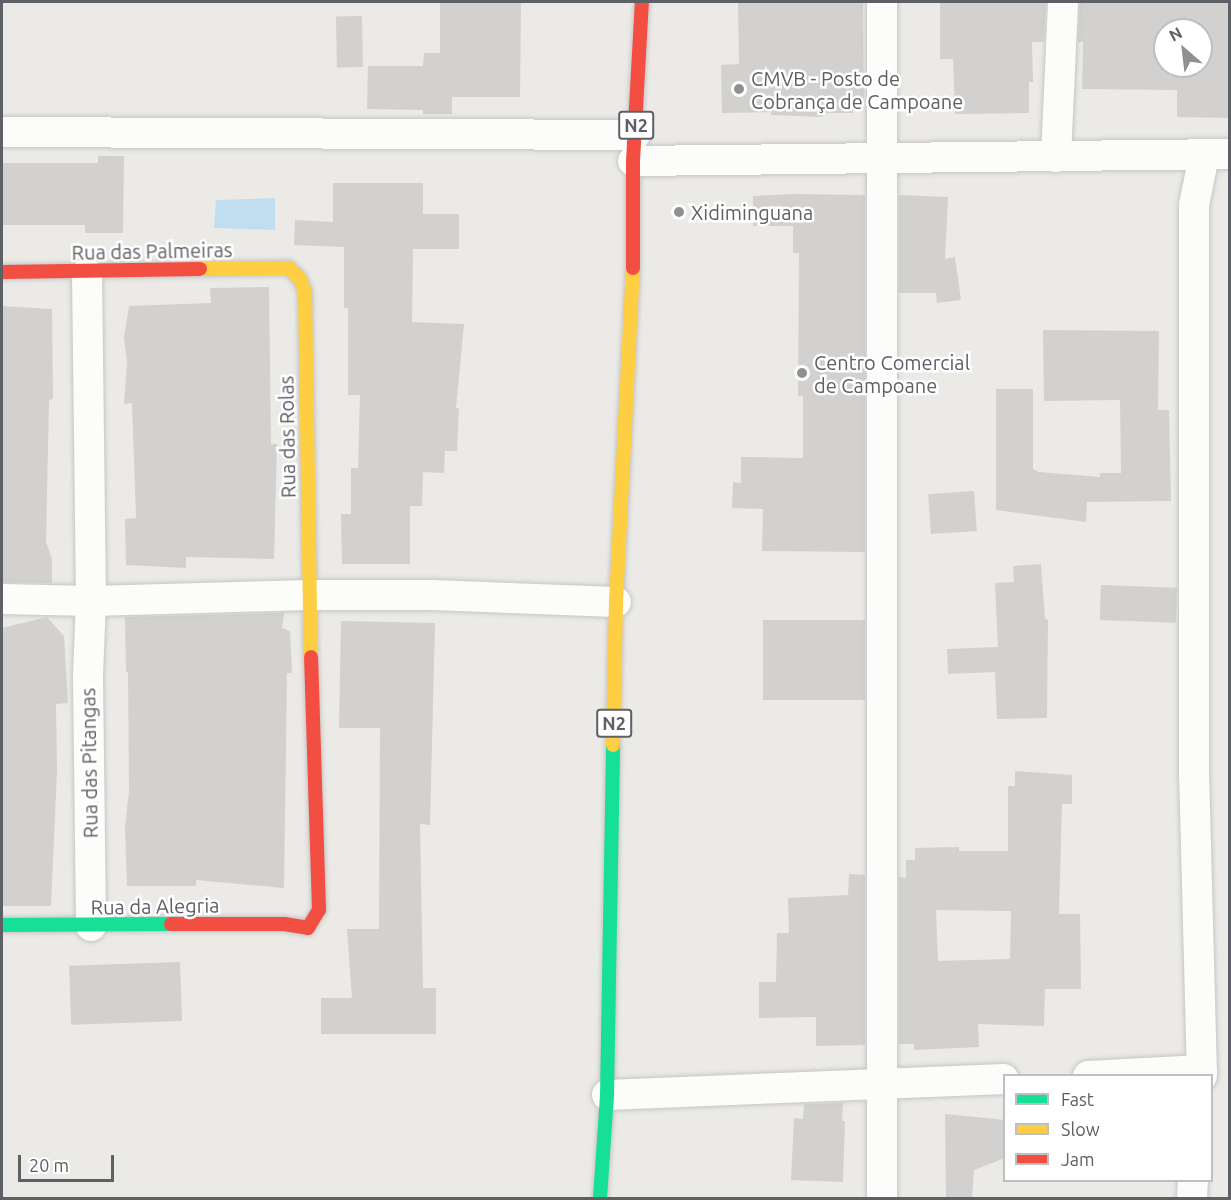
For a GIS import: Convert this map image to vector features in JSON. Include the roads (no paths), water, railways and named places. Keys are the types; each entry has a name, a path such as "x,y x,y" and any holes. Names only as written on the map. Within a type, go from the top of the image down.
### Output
{"street":[{"name":"N2","path":"600,1198 607,1095 616,602 634,248 634,148 642,2"},
{"path":"882,2 884,160 882,1198"},
{"path":"1056,157 1063,2"},
{"path":"2,132 634,148 884,160 1217,155 1194,205 1194,778 1202,1073 1164,1074"},
{"name":"Rua das Palmeiras","path":"2,272 87,273 289,268 300,279"},
{"name":"Rua das Pitangas","path":"87,273 91,601 88,677 91,926"},
{"name":"Rua das Rolas","path":"300,279 305,292 309,595 319,910 308,928"},
{"path":"2,599 91,601 309,595 432,595 616,602"},
{"name":"Rua da Alegria","path":"2,925 284,924 308,928"},
{"path":"607,1095 1003,1079"},
{"path":"1192,1198 1193,1182"}],"water":[{"path":"275,198 275,230 214,228 216,200"}],"place":[{"name":"CMVB - Posto de Cobrança de Campoane","path":"739,89"},
{"name":"Xidiminguana","path":"679,212"},
{"name":"Centro Comercial de Campoane","path":"802,373"}]}
